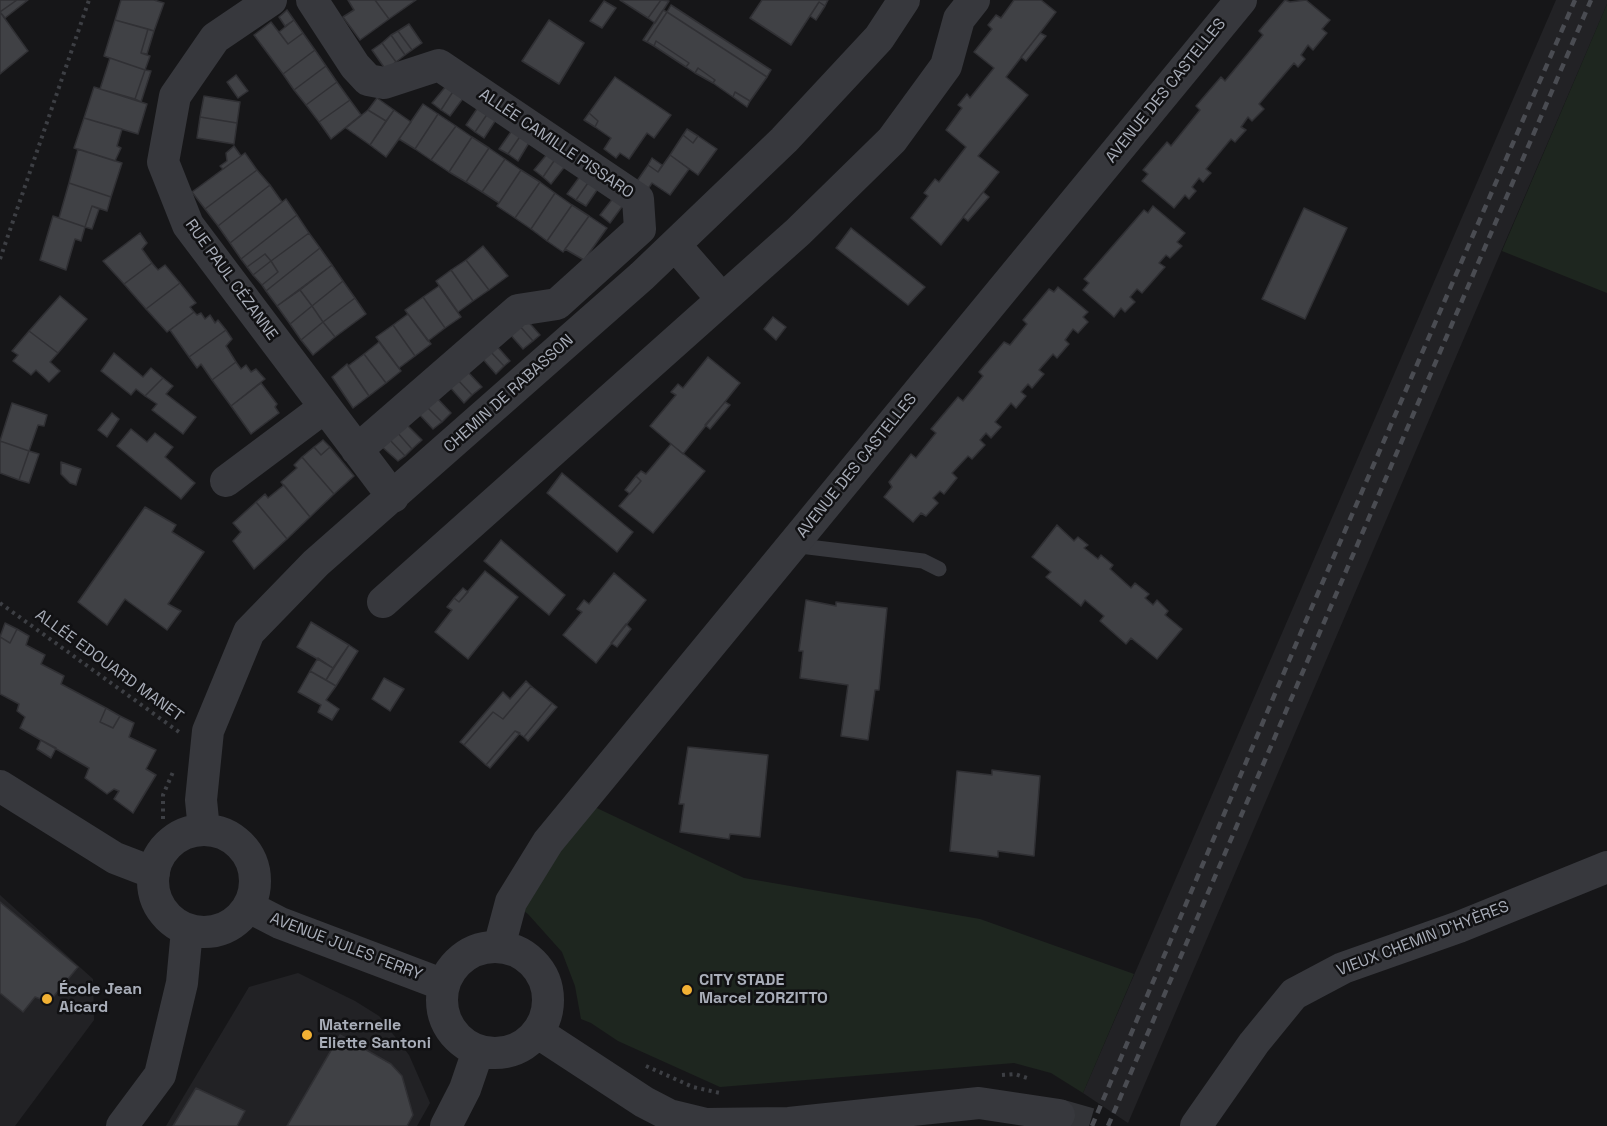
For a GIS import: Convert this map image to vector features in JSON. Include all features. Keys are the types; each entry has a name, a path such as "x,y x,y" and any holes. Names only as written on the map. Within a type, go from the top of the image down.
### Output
{"street":[{"name":"RUE PAUL CÉZANNE","path":"271,0 216,38 175,96 163,162 188,225 393,497"},
{"name":"ALLÉE CAMILLE PISSARO","path":"312,0 355,66 368,80 384,83 439,65 638,199 640,229 557,304 518,309 357,450"},
{"name":"CHEMIN DE RABASSON","path":"204,830 201,800 208,731 249,632 315,563 393,497 675,244 784,140 879,38 904,0"},
{"path":"383,602 798,232 892,140 946,66 959,19 974,0"},
{"name":"AVENUE DES CASTELLES","path":"499,947 511,902 548,842 1241,0"},
{"path":"675,244 722,299"},
{"path":"226,481 325,407"},
{"path":"0,786 115,858 154,873"},
{"path":"204,830 231,838 243,847 251,859 255,873 255,889 249,908 242,916 223,929 200,933 187,930 173,922 163,912 155,894 154,873 158,860 176,838 204,830"},
{"name":"VIEUX CHEMIN D'HYÈRES","path":"1196,1126 1254,1043 1294,994 1343,968 1459,927 1607,867"},
{"name":"AVENUE JULES FERRY","path":"249,908 280,923 444,985"},
{"path":"122,1126 160,1075 182,983 187,930"},
{"path":"499,947 526,957 544,978 548,1006 537,1032 517,1048 498,1053 478,1051 465,1044 447,1023 442,1009 444,985 462,959 479,950 499,947"},
{"path":"537,1032 652,1106 669,1115 706,1124 789,1123 979,1103 1054,1113"},
{"path":"446,1126 465,1089 478,1051"}],"lane":[{"path":"792,544 923,561 939,569"}],"path":[{"path":"0,259 89,0"},
{"name":"ALLÉE EDOUARD MANET","path":"0,603 172,729 206,744"},
{"path":"640,1063 693,1087 723,1093"},
{"path":"991,1075 1015,1074 1033,1080"}],"shaded area":[{"path":"1556,0 1607,0 1607,4 1128,1123 1083,1093"},
{"path":"1607,4 1607,293 1502,251"},
{"path":"582,801 744,878 980,919 1134,974 1083,1093 1051,1073 1014,1063 720,1087 618,1041 581,1019 575,986 562,952 528,914 511,902"},
{"name":"École Jean Aicard","path":"0,895 93,979 94,1020 15,1126 0,1126"},
{"name":"Maternelle Eliette Santoni","path":"298,973 355,1001 379,1016 409,1055 430,1103 417,1126 166,1126 249,987"}],"building":[{"path":"0,0 17,0 0,12"},
{"path":"17,0 28,0 5,18 0,12"},
{"path":"121,0 154,0 164,3 154,31 115,20"},
{"path":"348,0 375,0 389,19 360,40 343,17 354,10"},
{"path":"375,0 416,0 389,19"},
{"path":"620,0 661,0 648,18"},
{"path":"661,0 669,1 655,23 648,18"},
{"path":"762,0 828,0 825,6 819,2 791,45 750,18"},
{"path":"1014,0 1041,0 1056,12 1006,77 1028,95 978,156 999,172 941,245 911,218 928,196 924,193 935,179 939,182 966,147 946,130 962,108 958,105 967,94 970,98 994,68 974,52 992,29 988,25 996,15 1001,18"},
{"path":"1285,0 1290,2 1306,0 1330,20 1322,29 1327,33 1313,50 1308,45 1301,55 1305,59 1298,67 1294,63 1259,104 1264,109 1252,121 1248,117 1241,127 1246,130 1235,142 1231,139 1206,169 1211,173 1203,182 1199,178 1192,187 1196,191 1189,199 1185,195 1174,208 1142,181 1148,174 1143,170 1167,142 1171,146 1200,110 1196,106 1221,77 1225,81 1263,35 1259,31"},
{"path":"604,1 616,8 602,28 590,21"},
{"path":"819,2 825,6 816,20 810,16"},
{"path":"671,5 771,70 767,77 667,12"},
{"path":"287,10 294,20 285,26 279,17"},
{"path":"663,10 667,12 647,42 643,40"},
{"path":"0,12 28,51 0,74"},
{"path":"667,12 767,77 750,101 735,92 733,97 713,83 715,80 698,68 695,73 686,67 689,63 656,41 654,46 647,42"},
{"path":"115,20 148,29 141,53 150,56 145,70 104,56"},
{"path":"294,20 303,33 288,44 279,32"},
{"path":"549,20 584,43 559,84 522,61"},
{"path":"271,22 288,44 303,33 315,50 283,74 254,35"},
{"path":"409,24 422,43 412,50 398,31"},
{"path":"148,29 154,31 147,54 141,53"},
{"path":"398,31 412,50 405,55 391,35"},
{"path":"1040,33 1046,36 1026,61 1021,57"},
{"path":"391,35 405,55 396,62 382,43"},
{"path":"656,41 689,63 686,67 654,46"},
{"path":"382,43 396,62 386,70 372,50"},
{"path":"315,50 326,66 294,90 283,74"},
{"path":"110,58 145,70 135,99 100,89"},
{"path":"326,66 337,82 306,105 294,90"},
{"path":"698,68 715,80 713,83 695,73"},
{"path":"145,70 151,71 141,102 135,99"},
{"path":"236,75 248,91 238,98 227,82"},
{"path":"615,77 671,115 654,138 647,133 629,159 620,153 616,158 604,149 611,138 595,127 598,121 589,113"},
{"path":"337,82 350,100 319,122 306,105"},
{"path":"447,85 454,90 441,110 432,103"},
{"path":"94,87 147,104 138,134 84,118"},
{"path":"454,90 464,97 450,116 441,110"},
{"path":"735,92 750,101 747,107 733,97"},
{"path":"204,96 240,102 237,123 200,117"},
{"path":"377,98 394,110 386,121 368,110"},
{"path":"350,100 361,115 331,139 319,122"},
{"path":"423,104 438,114 415,149 399,139"},
{"path":"479,106 488,113 475,132 466,125"},
{"path":"368,110 386,121 370,145 346,128"},
{"path":"394,110 411,122 386,157 370,145"},
{"path":"488,113 497,118 484,138 475,132"},
{"path":"589,113 598,121 595,127 584,120"},
{"path":"438,114 456,126 431,160 415,149"},
{"path":"200,117 237,123 234,144 197,138"},
{"path":"84,118 122,129 117,146 121,148 115,161 74,148"},
{"path":"456,126 472,137 449,172 431,160"},
{"path":"513,129 521,135 508,154 499,149"},
{"path":"687,129 698,136 693,143 683,135"},
{"path":"521,135 530,141 518,161 508,154"},
{"path":"683,135 693,143 698,136 717,149 698,175 670,155"},
{"path":"472,137 489,148 466,182 449,172"},
{"path":"234,146 241,156 223,169 220,166 227,161 226,153"},
{"path":"489,148 505,159 482,192 466,182"},
{"path":"78,149 122,163 111,197 69,183"},
{"path":"245,153 257,170 205,209 192,192"},
{"path":"548,153 556,158 543,177 534,170"},
{"path":"670,155 689,169 670,195 652,183 648,189 637,181 648,165 658,172"},
{"path":"556,158 566,165 551,184 543,177"},
{"path":"652,158 662,165 658,172 648,165"},
{"path":"505,159 521,170 499,203 482,192"},
{"path":"257,170 270,185 218,226 205,209"},
{"path":"521,170 540,182 515,218 497,206"},
{"path":"581,175 590,180 576,200 567,194"},
{"path":"590,180 599,187 586,206 576,200"},
{"path":"540,182 555,193 531,229 515,218"},
{"path":"69,183 111,197 107,211 92,206 85,227 59,218"},
{"path":"270,185 282,202 230,243 218,226"},
{"path":"983,192 989,197 968,221 963,217"},
{"path":"555,193 572,205 547,241 531,229"},
{"path":"614,197 624,204 610,223 600,215"},
{"path":"286,199 297,215 241,259 230,243"},
{"path":"572,205 589,216 563,252 547,241"},
{"path":"92,206 99,209 92,229 85,227"},
{"path":"1153,206 1185,233 1177,242 1182,246 1170,258 1166,255 1159,263 1165,267 1142,293 1137,289 1130,297 1135,302 1125,312 1121,308 1114,317 1083,290 1089,283 1084,279 1144,210 1148,213"},
{"path":"1304,208 1347,228 1305,319 1262,299"},
{"path":"297,215 309,233 271,261 265,254 247,267 241,259"},
{"path":"53,216 85,227 81,241 75,239 66,270 40,260"},
{"path":"589,216 607,228 584,260 565,249"},
{"path":"851,228 925,287 908,305 836,248"},
{"path":"140,233 147,243 142,249 152,263 124,284 103,261"},
{"path":"309,233 320,248 266,291 262,285 278,272 271,261"},
{"path":"483,246 508,276 489,290 466,260"},
{"path":"320,248 332,265 277,306 266,291"},
{"path":"265,254 271,261 253,275 247,267"},
{"path":"466,260 489,290 473,301 451,270"},
{"path":"271,261 278,272 262,285 253,275"},
{"path":"152,263 158,270 165,265 180,283 146,309 124,284"},
{"path":"332,265 343,281 312,306 300,290"},
{"path":"451,270 473,301 458,312 436,281"},
{"path":"343,281 355,298 323,322 312,306"},
{"path":"180,283 196,303 190,307 194,312 167,332 146,309"},
{"path":"439,286 461,317 445,328 423,297"},
{"path":"1058,287 1088,312 1083,317 1088,322 1078,333 1073,329 1065,340 1069,344 1057,358 1053,354 1039,370 1044,374 1032,388 1028,384 1021,392 1026,396 1016,408 1011,403 995,422 1001,427 991,438 986,433 980,440 985,445 972,459 968,456 952,473 957,478 944,494 940,491 933,498 938,503 926,516 921,513 913,522 884,497 892,487 889,482 911,454 916,458 936,433 931,429 958,397 963,401 983,376 979,372 1004,342 1010,345 1027,324 1023,320 1049,289 1054,292"},
{"path":"300,290 312,306 290,324 277,306"},
{"path":"60,296 87,319 58,353 29,331"},
{"path":"423,297 445,328 428,341 405,310"},
{"path":"355,298 366,314 335,337 323,322"},
{"path":"312,306 323,322 301,340 290,324"},
{"path":"194,312 197,315 201,313 205,319 210,315 215,323 218,320 226,330 189,357 170,330"},
{"path":"408,314 431,344 415,356 393,325"},
{"path":"773,317 786,327 776,340 764,329"},
{"path":"525,318 540,335 533,341 518,324"},
{"path":"323,322 335,337 313,355 301,340"},
{"path":"518,324 533,341 523,349 508,332"},
{"path":"393,325 415,356 399,368 376,337"},
{"path":"226,330 232,339 226,346 236,362 212,380 201,364 197,368 189,357"},
{"path":"29,331 58,353 50,362 60,371 49,382 36,370 31,375 13,361 18,355 12,351"},
{"path":"379,342 401,371 386,383 364,354"},
{"path":"495,344 510,361 504,366 489,350"},
{"path":"489,350 504,366 496,374 481,357"},
{"path":"114,353 143,377 151,368 163,378 145,396 136,389 131,395 101,371"},
{"path":"364,354 386,383 369,396 348,366"},
{"path":"708,357 740,383 683,454 650,426 676,395 671,392 678,384 683,388"},
{"path":"236,362 241,369 246,365 251,372 256,369 265,379 231,406 212,380"},
{"path":"347,364 369,396 353,408 332,377"},
{"path":"466,370 482,387 472,395 457,379"},
{"path":"163,378 173,386 166,394 196,417 183,434 152,410 157,404 145,396"},
{"path":"457,379 472,395 464,403 449,386"},
{"path":"261,383 277,404 275,407 279,413 251,434 231,406"},
{"path":"436,397 451,413 442,422 426,406"},
{"path":"725,402 730,405 710,429 705,425"},
{"path":"12,403 47,415 44,426 38,425 29,451 0,441"},
{"path":"426,406 442,422 433,429 418,413"},
{"path":"112,413 119,419 107,437 98,430"},
{"path":"406,424 422,440 412,449 397,432"},
{"path":"131,429 147,442 155,433 173,447 165,457 195,483 181,499 117,446"},
{"path":"397,432 412,449 405,456 389,439"},
{"path":"389,439 405,456 398,461 381,446"},
{"path":"323,440 330,447 321,455 314,447"},
{"path":"0,441 29,451 19,480 0,473"},
{"path":"671,444 705,471 653,533 619,506 641,481 636,476 641,471 646,474"},
{"path":"314,447 321,455 330,447 354,476 334,494 302,457"},
{"path":"29,451 39,454 29,483 19,480"},
{"path":"302,457 334,494 310,517 281,482 297,468 294,465"},
{"path":"61,462 81,469 76,485 70,483 61,474"},
{"path":"562,473 633,532 617,552 547,493"},
{"path":"636,476 641,481 630,494 625,490"},
{"path":"284,485 310,517 287,539 256,502 265,494 268,498"},
{"path":"256,502 287,539 254,569 233,541 241,532 233,523"},
{"path":"145,507 176,525 172,532 204,552 168,604 181,611 167,630 125,599 107,625 78,602"},
{"path":"1057,525 1074,541 1078,537 1088,545 1084,548 1098,559 1101,555 1113,565 1110,569 1131,588 1135,583 1149,594 1145,598 1153,605 1157,600 1168,611 1165,615 1182,629 1157,659 1131,638 1126,644 1100,621 1104,616 1085,600 1081,606 1046,577 1051,572 1032,557"},
{"path":"501,540 565,595 549,615 484,561"},
{"path":"485,571 518,597 468,659 435,632 452,610 447,607 454,598 459,602"},
{"path":"614,573 646,600 596,663 563,635 582,612 577,609 584,600 589,604"},
{"path":"463,588 468,592 459,602 454,598"},
{"path":"806,600 836,606 836,602 887,608 879,690 875,690 868,740 841,736 848,685 800,678 803,651 799,651"},
{"path":"311,622 349,645 333,668 297,647"},
{"path":"5,623 17,629 10,643 0,637"},
{"path":"626,624 631,629 617,647 611,643"},
{"path":"17,629 29,636 26,645 45,655 41,664 64,676 61,684 106,708 100,722 113,728 120,716 134,723 129,737 156,750 146,769 156,775 133,813 114,799 119,791 114,789 107,794 85,778 89,768 20,728 25,717 17,711 19,704 0,694 0,637 10,643"},
{"path":"349,645 358,651 336,686 326,680"},
{"path":"318,658 333,668 326,680 310,671"},
{"path":"310,671 336,686 326,700 339,709 332,720 318,712 321,705 298,692"},
{"path":"384,678 404,689 390,711 372,699"},
{"path":"526,681 531,686 503,719 493,712 464,745 460,742 503,692 510,699"},
{"path":"531,686 552,703 524,737 515,731 486,765 464,745 493,712 503,719"},
{"path":"552,703 557,707 528,741 524,737"},
{"path":"106,708 120,716 113,728 100,722"},
{"path":"515,731 520,733 490,768 486,765"},
{"path":"41,740 56,748 51,758 37,749"},
{"path":"688,747 768,755 760,837 730,834 729,839 680,832 684,804 679,804"},
{"path":"992,770 1040,776 1034,856 998,851 998,857 950,851 957,771 992,775"},
{"path":"0,902 78,967 49,1002 35,997 23,1012 0,993"},
{"path":"340,1035 391,1064 402,1076 413,1115 407,1126 287,1126"},
{"path":"196,1088 245,1111 237,1126 173,1126"}],"tunnel":[{"path":"1059,1115 1097,1126"}],"railway":[{"path":"1092,1126 1302,630 1575,0"},
{"path":"1108,1126 1591,0"}],"place":[{"name":"CITY STADE Marcel ZORZITTO","path":"687,990"},
{"name":"École Jean Aicard","path":"47,999"},
{"name":"Maternelle Eliette Santoni","path":"307,1035"}]}
